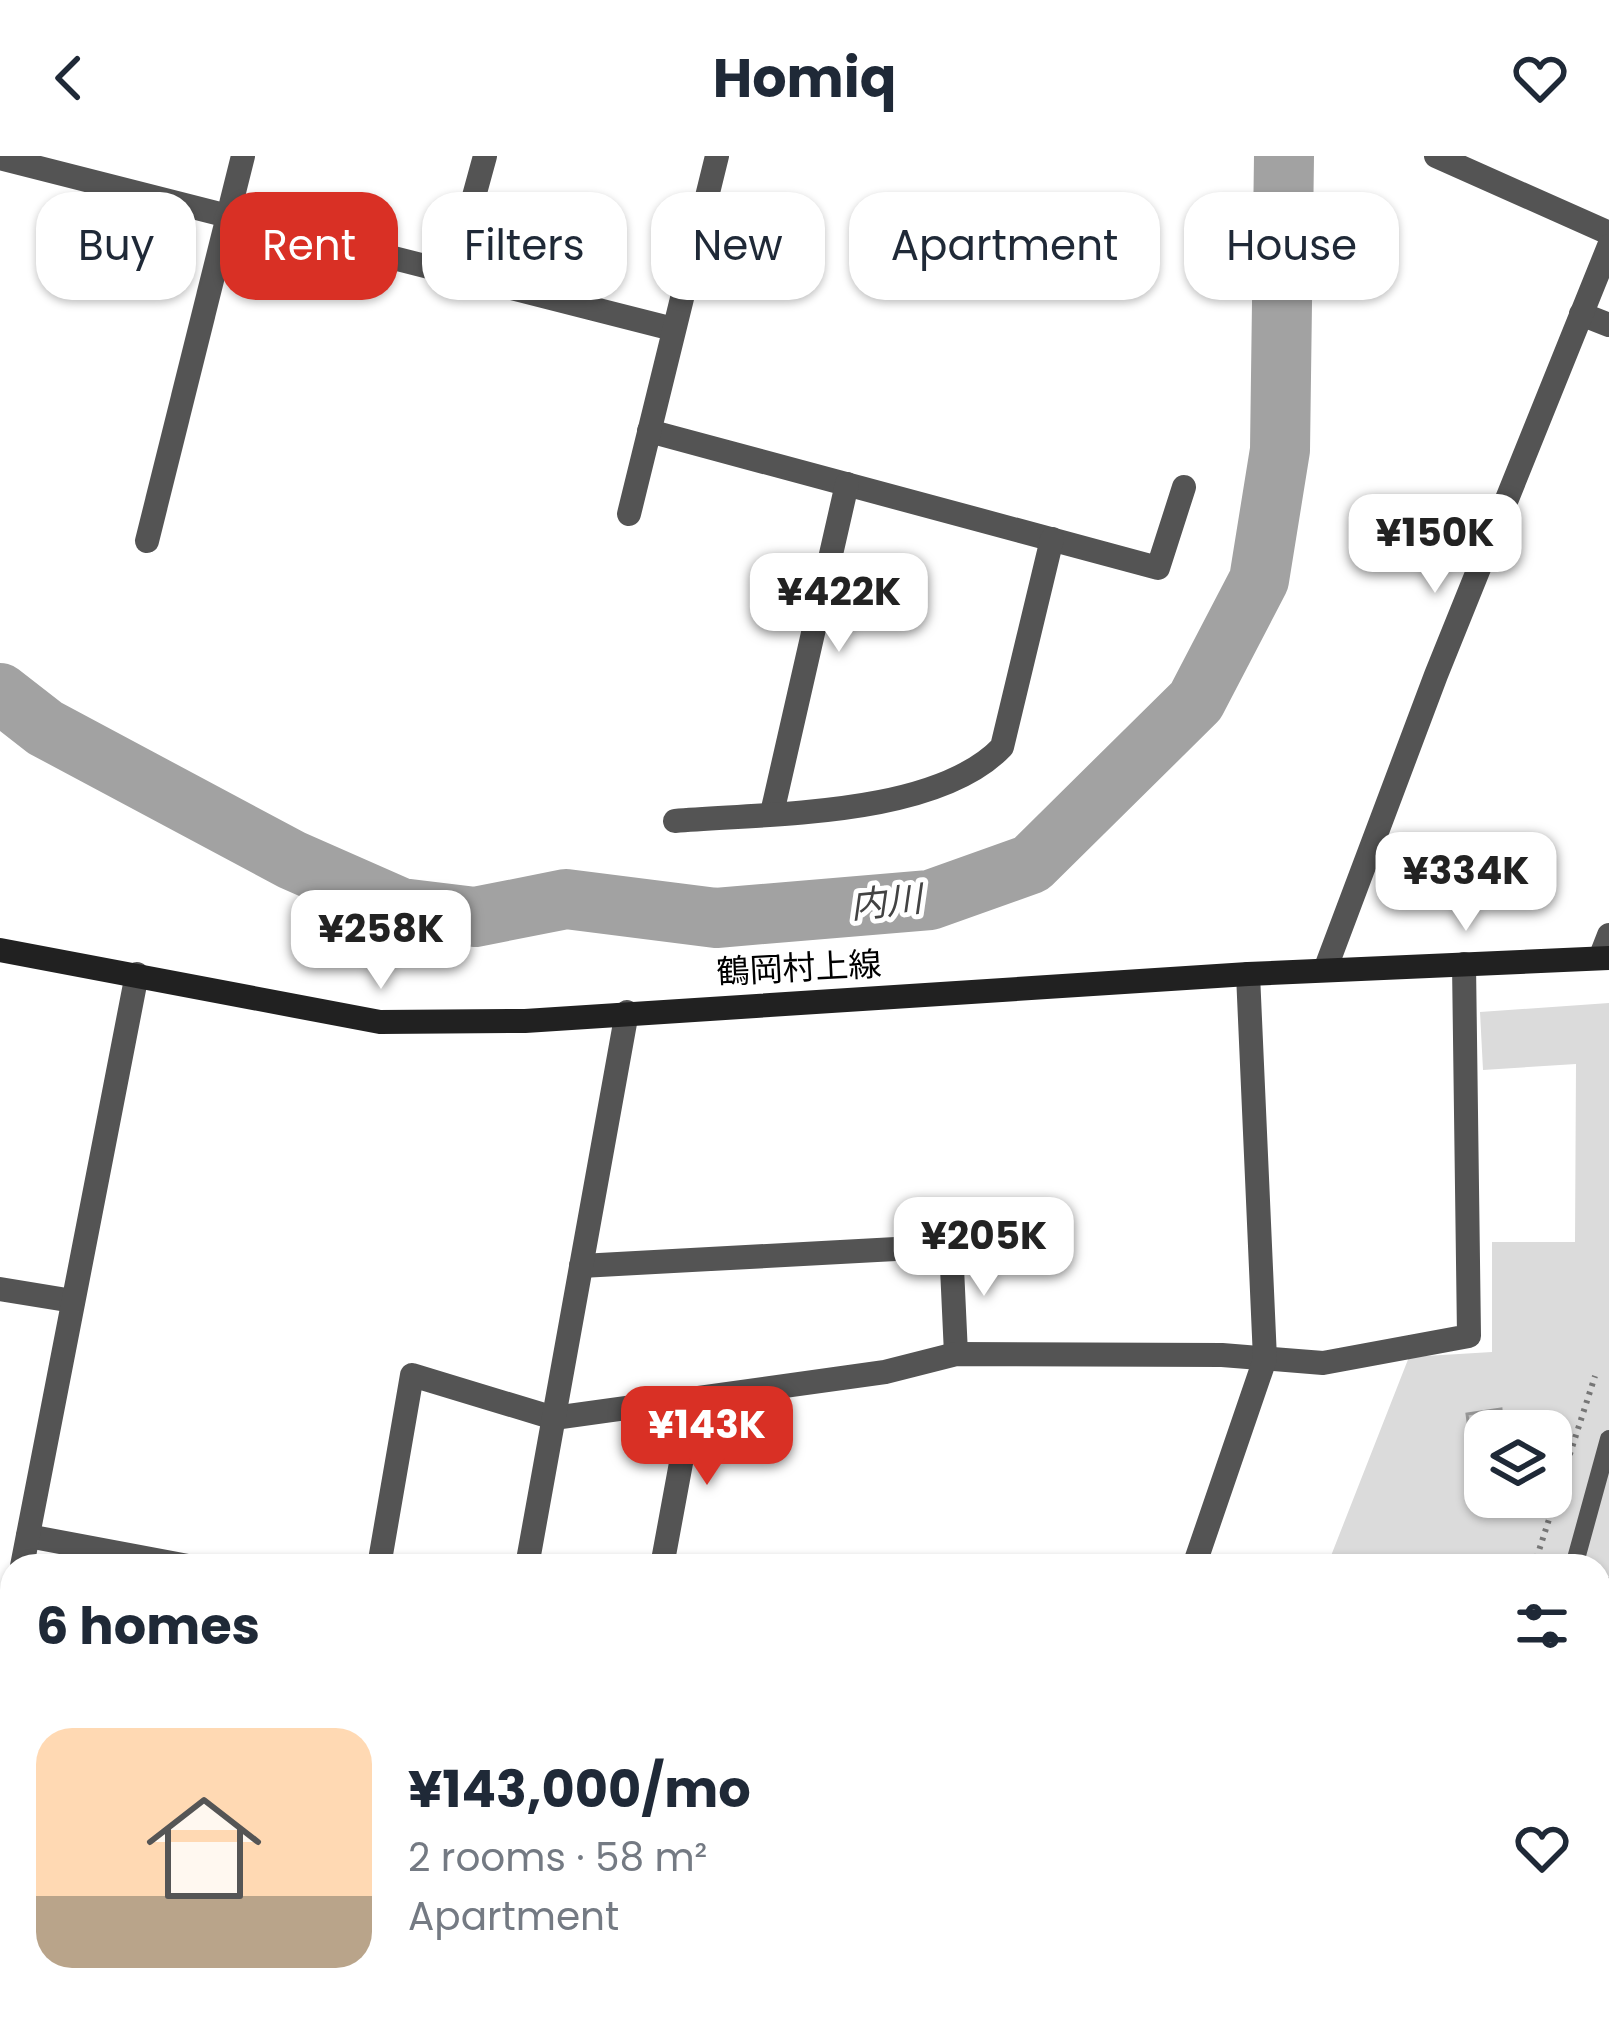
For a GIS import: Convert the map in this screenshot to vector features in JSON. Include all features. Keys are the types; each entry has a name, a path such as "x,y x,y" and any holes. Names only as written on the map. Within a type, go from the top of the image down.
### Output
{"main road":[{"name":"鶴岡村上線","path":"0,950 380,1022 525,1021 1464,964 1606,950"}],"street":[{"path":"234,192 242,156"},
{"path":"475,192 485,156"},
{"path":"629,514 717,156"},
{"path":"1436,156 1609,233"},
{"path":"0,158 220,214"},
{"path":"1325,970 1436,675 1609,246"},
{"path":"147,541 220,248"},
{"path":"559,300 673,329"},
{"path":"1582,314 1609,325"},
{"path":"649,431 1158,568 1184,487"},
{"path":"772,813 847,484"},
{"path":"675,821 772,813 930,789 980,770 1002,747 1052,539"},
{"path":"381,1554 412,1375 554,1418 885,1372 956,1354 1323,1363 1468,1336 1464,964"},
{"path":"24,1554 137,974"},
{"path":"1198,1554 1265,1359 1248,974"},
{"path":"529,1554 627,1012"},
{"path":"581,1266 951,1246 956,1354"},
{"path":"0,1288 74,1301"},
{"path":"664,1554 694,1398"},
{"path":"28,1536 124,1554"}],"lane":[{"path":"1577,1554 1609,1439"}],"path":[{"path":"1538,1554 1595,1376"}],"shaded area":[{"path":"1609,1003 1609,1554 1332,1554 1409,1357 1492,1352 1492,1242 1575,1242 1576,1064 1483,1070 1480,1012"}],"waterway":[{"name":"内川","path":"0,693 45,728 292,860 401,908 475,917 566,899 716,918 930,900 1031,864 1196,701 1259,580 1280,450 1284,156"}]}
